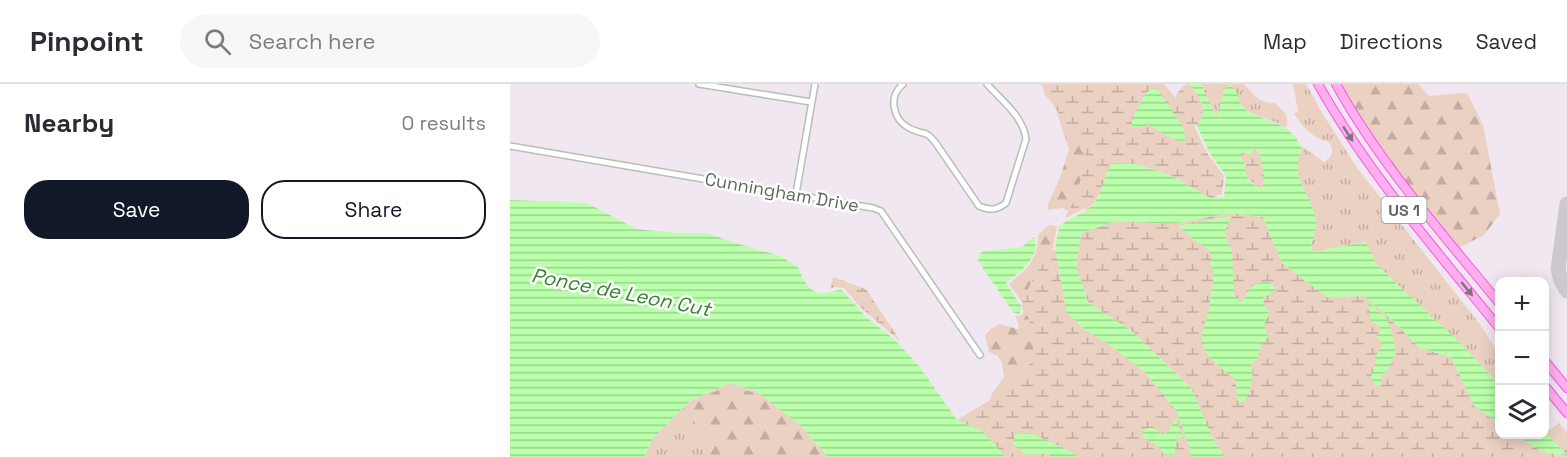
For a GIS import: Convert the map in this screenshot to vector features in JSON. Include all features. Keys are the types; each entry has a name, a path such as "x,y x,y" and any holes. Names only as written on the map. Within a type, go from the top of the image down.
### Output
{"main road":[{"name":"US 1","path":"1318,84 1336,116 1377,177 1495,323"},
{"name":"US 1","path":"1336,84 1356,119 1389,166 1495,298"},
{"path":"1549,365 1567,388"},
{"path":"1549,390 1567,413"}],"street":[{"path":"699,84 811,102"},
{"path":"796,194 816,84"},
{"path":"903,84 896,92 894,100 894,109 903,125 929,135 980,206 993,210 1006,203 1026,139 1019,119 987,84"},
{"name":"Cunningham Drive","path":"510,146 796,194 881,211 980,355"}],"green space":[{"path":"1041,84 1067,84 1086,142 1084,169 1075,199 1068,211 1063,208 1048,210 1048,204 1060,178 1069,149 1054,104"},
{"path":"1043,84 1164,84 1176,98 1185,85 1190,84 1203,109 1201,119 1195,128 1207,153 1224,176 1222,195 1210,198 1172,176 1136,164 1108,170 1100,192 1090,207 1086,211 1085,208 1065,217 1075,199 1084,169 1085,147 1069,136 1062,117 1044,93"},
{"path":"1201,84 1244,84 1260,100 1274,103 1283,111 1287,117 1287,124 1285,128 1256,115 1243,107 1237,93 1224,90 1218,116 1214,113"},
{"path":"1293,84 1306,84 1357,168 1479,323 1495,348 1495,380 1465,348 1377,265 1366,242 1321,252 1313,251 1311,241 1314,214 1299,177 1298,160 1303,147 1324,162 1333,151 1329,142 1309,132 1302,124 1294,114 1298,111"},
{"path":"1339,84 1418,84 1429,96 1467,93 1483,125 1500,214 1484,235 1460,247 1375,143"},
{"path":"1255,148 1263,168 1262,190 1247,178 1244,162 1240,157 1243,150"},
{"path":"1230,213 1263,217 1282,263 1327,297 1364,296 1420,348 1451,357 1475,407 1495,420 1495,439 1522,439 1541,451 1567,457 1225,457 1213,440 1191,388 1133,332 1088,302 1076,266 1081,233 1116,221 1171,224"},
{"path":"1049,225 1057,227 1053,248 1049,357 988,405 993,392 1004,377 1002,363 998,356 989,352 985,335 999,324 1018,329 1019,325 1015,315 1023,314 1024,305 1009,284 1031,263 1036,252 1038,235"},
{"path":"1055,249 1067,313 1084,329 1144,371 1176,410 1191,457 1078,457 1073,453 1025,454 1049,454 1051,457 1006,457 982,431 957,420 990,400 1028,370 1034,339 1029,319 1021,306 1035,276"},
{"path":"833,277 866,289 901,342 861,308 844,288 830,289"},
{"path":"729,383 756,391 801,426 828,457 644,457 653,438 690,401"},
{"path":"729,386 755,393 808,437 825,457 707,457 710,450 708,435 704,428 694,422 685,412 698,400"},
{"path":"1559,423 1567,432 1567,455 1549,436 1549,429"}],"water":[{"path":"1190,84 1201,84 1217,115 1227,85 1231,85 1245,109 1283,127 1296,138 1302,148 1298,159 1299,178 1311,203 1316,225 1311,246 1313,251 1321,252 1366,242 1377,265 1454,337 1495,380 1495,420 1475,407 1451,357 1420,348 1364,296 1327,297 1282,263 1263,217 1230,213 1171,224 1116,221 1081,233 1076,266 1088,302 1133,332 1191,388 1213,439 1225,457 1191,457 1176,410 1144,371 1084,329 1067,313 1055,249 1059,227 1094,204 1112,163 1136,164 1172,176 1210,198 1224,197 1226,176 1209,152 1197,126 1203,114 1200,100","holes":["1254,148 1258,150 1264,175 1261,190 1247,178 1244,162 1240,157 1243,151 1248,155"]},
{"path":"1154,88 1159,91 1184,129 1185,140 1181,142 1150,125 1132,127 1133,117 1143,99"},
{"name":"Ponce de Leon Cut","path":"510,200 587,203 636,229 707,233 780,256 799,268 802,277 812,290 827,293 842,290 866,317 894,339 919,366 957,420 982,431 1006,457 828,457 801,426 756,391 729,383 690,401 653,438 644,457 510,457"},
{"path":"1231,216 1225,232 1232,251 1234,295 1240,301 1244,300 1253,286 1264,282 1269,282 1275,290 1263,298 1268,312 1264,324 1268,337 1261,345 1257,359 1250,366 1253,371 1249,394 1243,403 1238,401 1235,379 1210,358 1204,348 1202,337 1214,277 1210,264 1211,253 1177,226"},
{"path":"1034,237 1036,244 1032,257 1023,269 1006,283 1021,306 1021,312 1018,314 1013,312 978,261 979,254 984,251 1022,247"},
{"path":"1367,301 1389,320 1394,344 1394,357 1387,372 1382,374 1382,381 1378,387 1371,377 1375,357 1382,346 1376,336 1380,327 1370,320"},
{"path":"1176,418 1183,437 1178,438 1173,455 1167,455 1142,435 1148,428 1160,433 1168,432"},
{"path":"1031,433 1078,457 1025,454 1013,444 1015,434"},
{"path":"1549,436 1567,456 1541,451 1522,439 1549,439"}],"taxiway":[{"path":"1567,204 1558,269 1567,291"}]}
